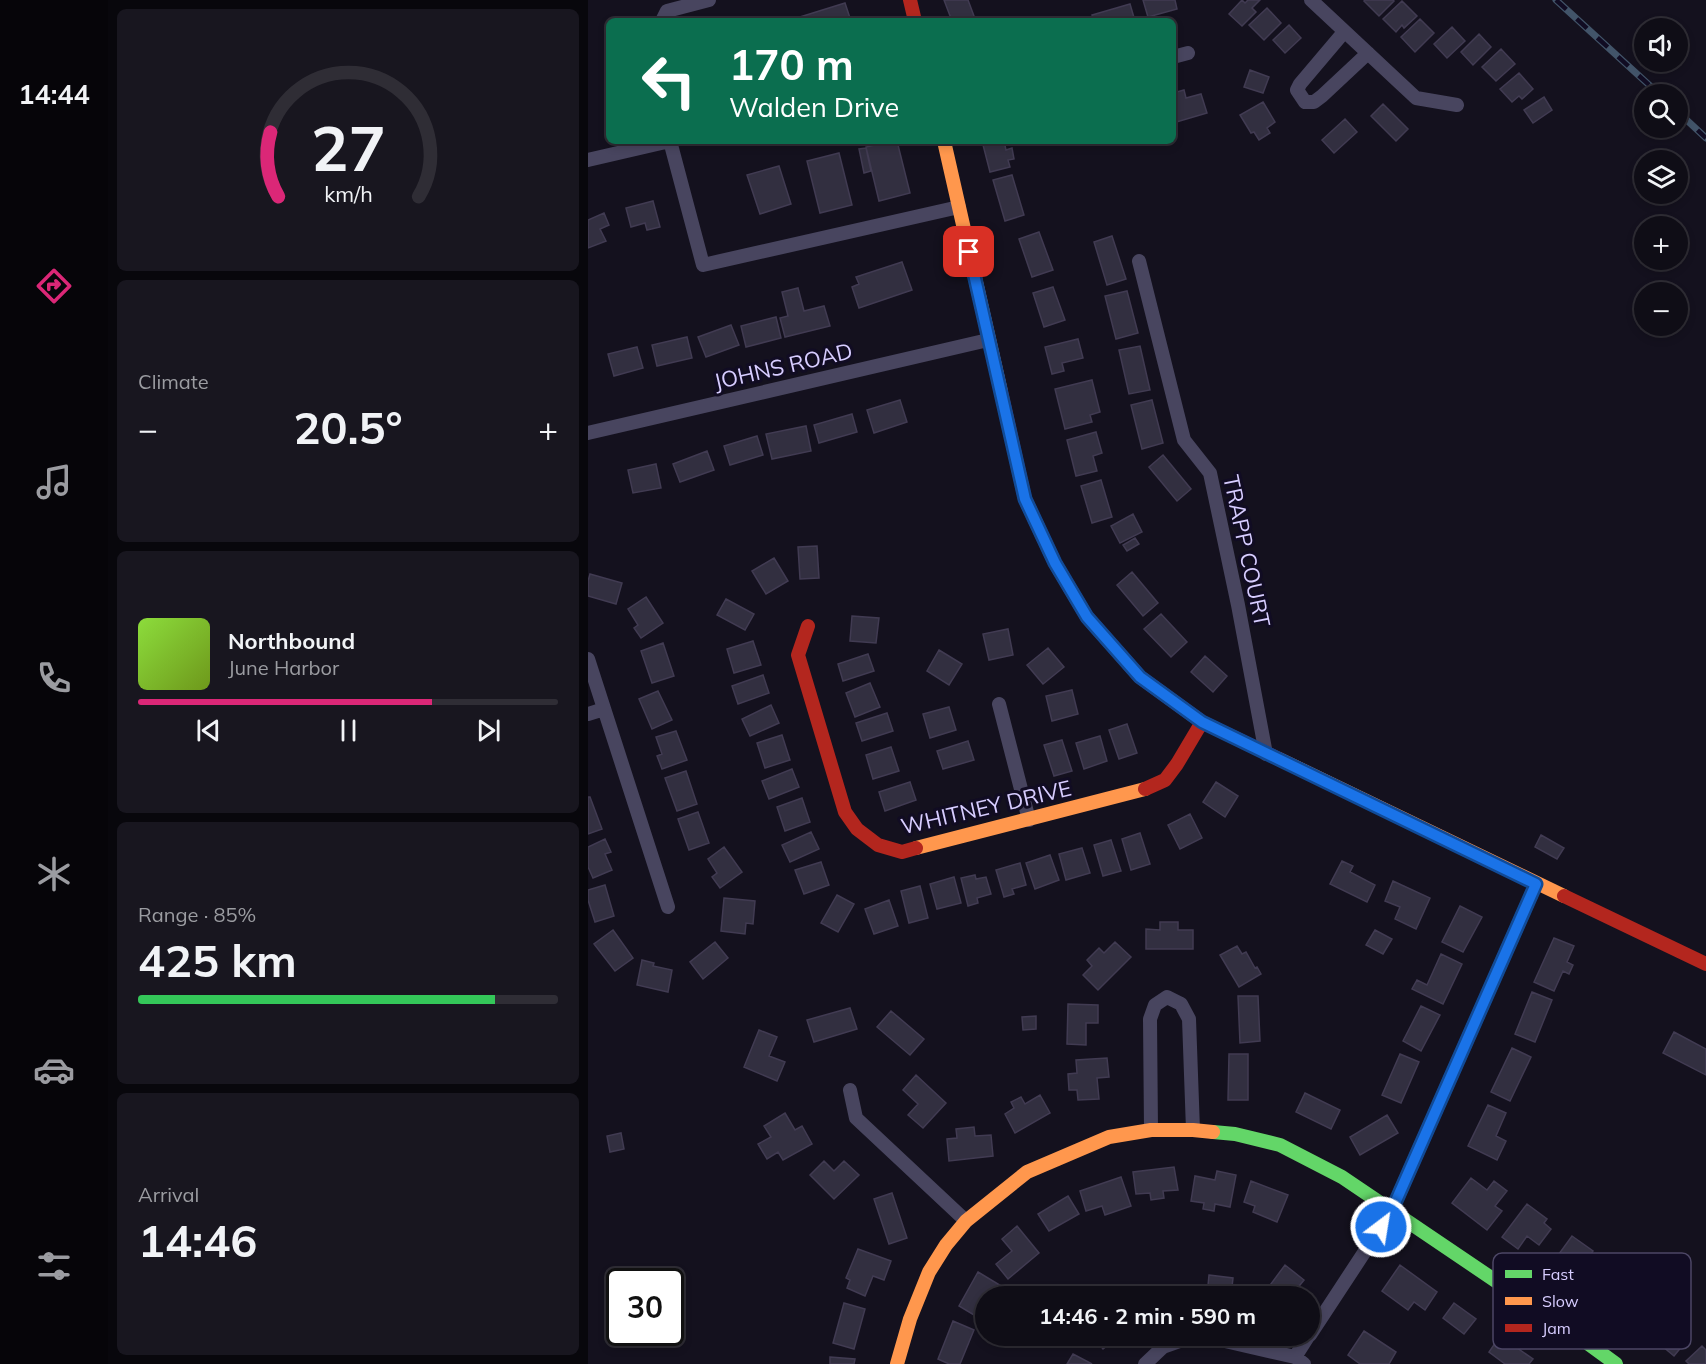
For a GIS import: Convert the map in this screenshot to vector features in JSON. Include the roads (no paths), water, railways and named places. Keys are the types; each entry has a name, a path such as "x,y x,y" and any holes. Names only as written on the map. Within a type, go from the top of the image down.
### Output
{"street":[{"path":"664,18 667,11 709,0"},
{"path":"910,0 914,18"},
{"path":"1311,0 1416,98 1458,105"},
{"path":"1344,32 1300,84 1297,90 1305,102 1314,102 1322,96 1368,53"},
{"path":"1176,56 1188,53"},
{"path":"588,160 657,144"},
{"path":"671,144 703,265 959,207"},
{"path":"945,144 1025,499 1055,563 1087,617 1140,677 1202,722 1706,964"},
{"name":"TRAPP COURT","path":"1139,261 1184,440 1210,473 1266,754"},
{"name":"JOHNS ROAD","path":"588,433 988,340"},
{"name":"WHITNEY DRIVE","path":"808,626 798,656 845,812 856,830 878,845 902,852 1144,790 1165,780 1202,722"},
{"path":"588,659 668,907"},
{"path":"999,704 1029,819"},
{"path":"588,714 604,709"},
{"path":"1320,1318 1392,1210 1536,884"},
{"path":"1151,1130 1150,1019 1155,1005 1167,997 1181,1004 1189,1019 1193,1130"},
{"path":"850,1090 856,1118 966,1221"},
{"path":"897,1364 910,1319 929,1272 946,1245 966,1221 1027,1172 1109,1137 1151,1130 1193,1130 1235,1134 1280,1145 1342,1177 1493,1279"},
{"path":"1145,1364 1166,1346"},
{"path":"1252,1346 1299,1360 1305,1346"},
{"path":"1596,1349 1616,1364"}],"railway":[{"path":"1556,0 1648,84"},
{"path":"1688,121 1706,138"}]}
